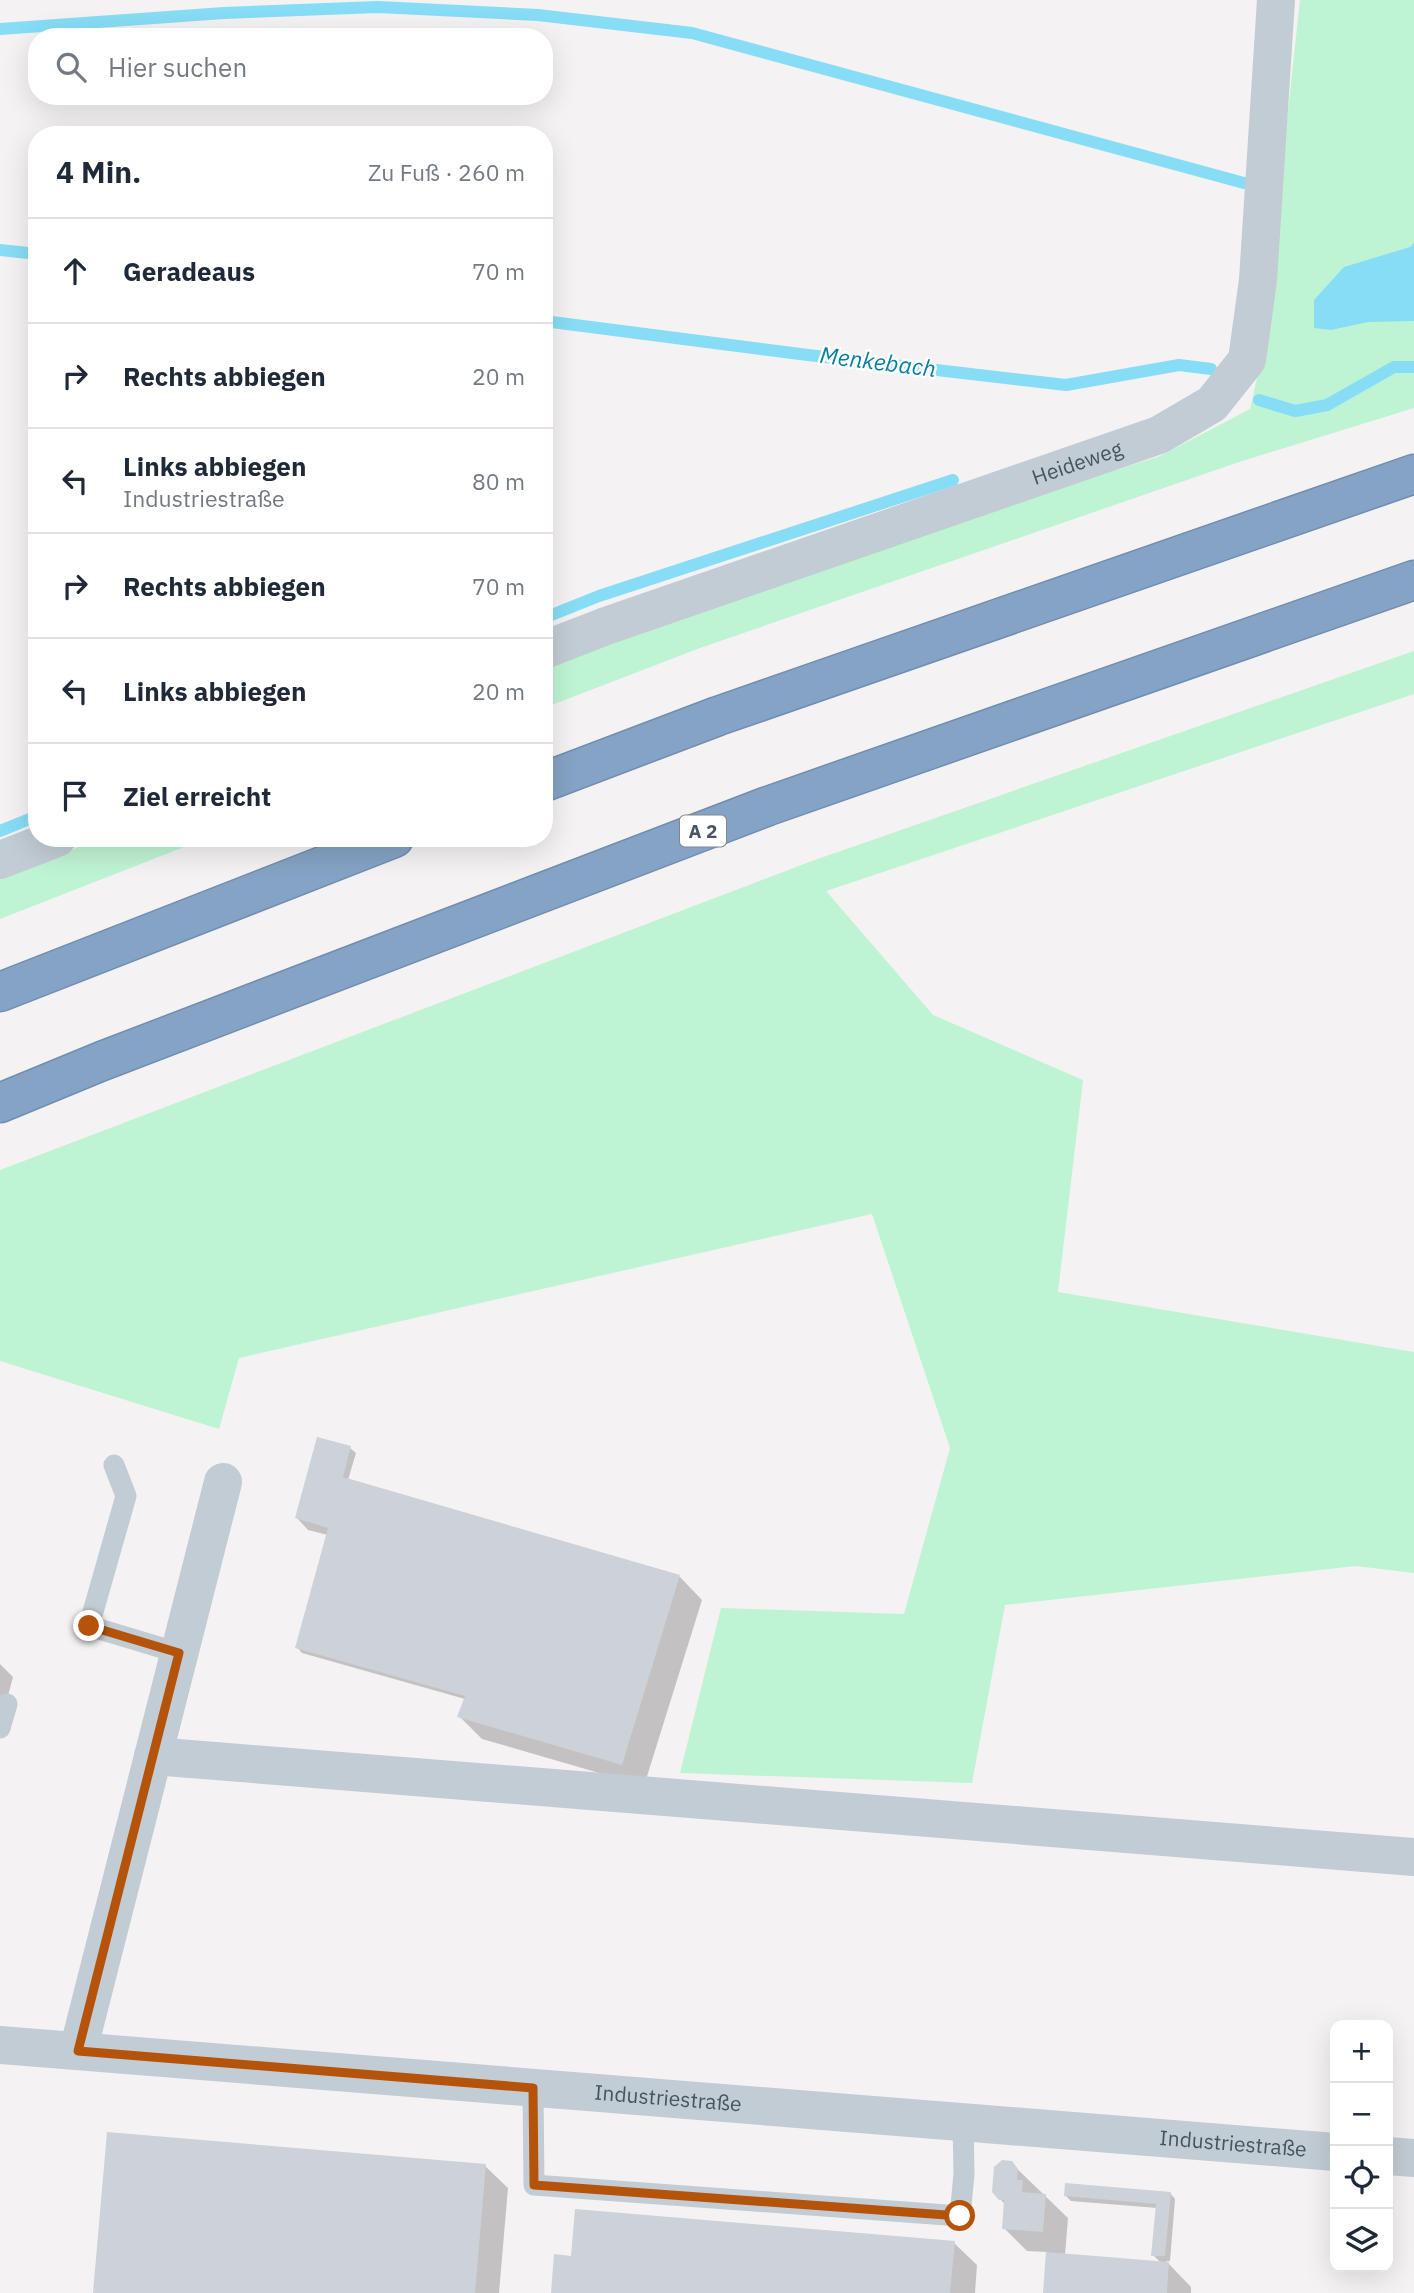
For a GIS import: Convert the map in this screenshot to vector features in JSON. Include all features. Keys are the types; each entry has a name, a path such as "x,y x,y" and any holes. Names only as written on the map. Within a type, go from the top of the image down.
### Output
{"highway":[{"path":"553,779 731,712 1414,474"},
{"name":"A 2","path":"0,1103 102,1061 768,806 1414,580"},
{"path":"0,992 371,847"}],"street":[{"name":"Heideweg","path":"553,647 1159,435 1212,404 1247,360 1258,279 1276,0"},
{"path":"0,860 34,847"},
{"path":"78,2051 223,1482"},
{"path":"153,1756 1414,1857"},
{"name":"Industriestraße","path":"0,2045 1330,2152"},
{"path":"1393,2156 1414,2158"}],"lane":[{"path":"114,1465 126,1496 89,1626 179,1653"},
{"path":"0,1728 7,1704"},
{"path":"533,2088 534,2185 960,2216 964,2174 963,2122"}],"green space":[{"path":"1300,0 1414,0 1414,408 1239,462 700,648 553,705 553,662 983,512 1160,456 1250,409 1261,360"},
{"path":"1414,651 1414,694 826,891 933,1015 1083,1080 1058,1292 1414,1352 1414,1573 1356,1566 1005,1605 972,1783 680,1773 721,1608 904,1614 950,1448 872,1214 239,1358 219,1429 0,1361 0,1170 812,861"},
{"path":"79,847 184,847 0,919 0,878"}],"water":[{"path":"1414,243 1414,321 1368,322 1331,330 1314,328 1314,300 1344,267 1410,247"}],"building":[{"path":"317,1437 351,1446 343,1477 680,1575 622,1765 457,1717 465,1696 295,1648 328,1528 295,1518"},
{"path":"107,2132 486,2164 475,2293 93,2293"},
{"path":"1002,2160 1012,2161 1018,2169 1017,2180 1023,2180 1022,2192 1046,2194 1043,2232 1002,2229 1004,2200 999,2200 992,2192 994,2167"},
{"path":"1065,2183 1171,2192 1165,2256 1151,2256 1156,2204 1064,2196"},
{"path":"575,2209 955,2241 950,2293 551,2293 554,2254 571,2256"},
{"path":"1046,2252 1169,2262 1167,2293 1043,2293"}],"waterway":[{"path":"0,29 224,13 378,7 538,15 692,33 1244,183"},
{"name":"Menkebach","path":"0,250 28,253"},
{"name":"Menkebach","path":"553,322 1066,385 1179,365 1211,369"},
{"name":"Menkebach","path":"1259,400 1295,411 1327,405 1394,367 1414,367"},
{"path":"553,614 599,596 953,480"},
{"path":"0,831 28,820"}],"route":[{"path":"89,1626 179,1653 78,2051 533,2088 534,2185 960,2216"}]}
